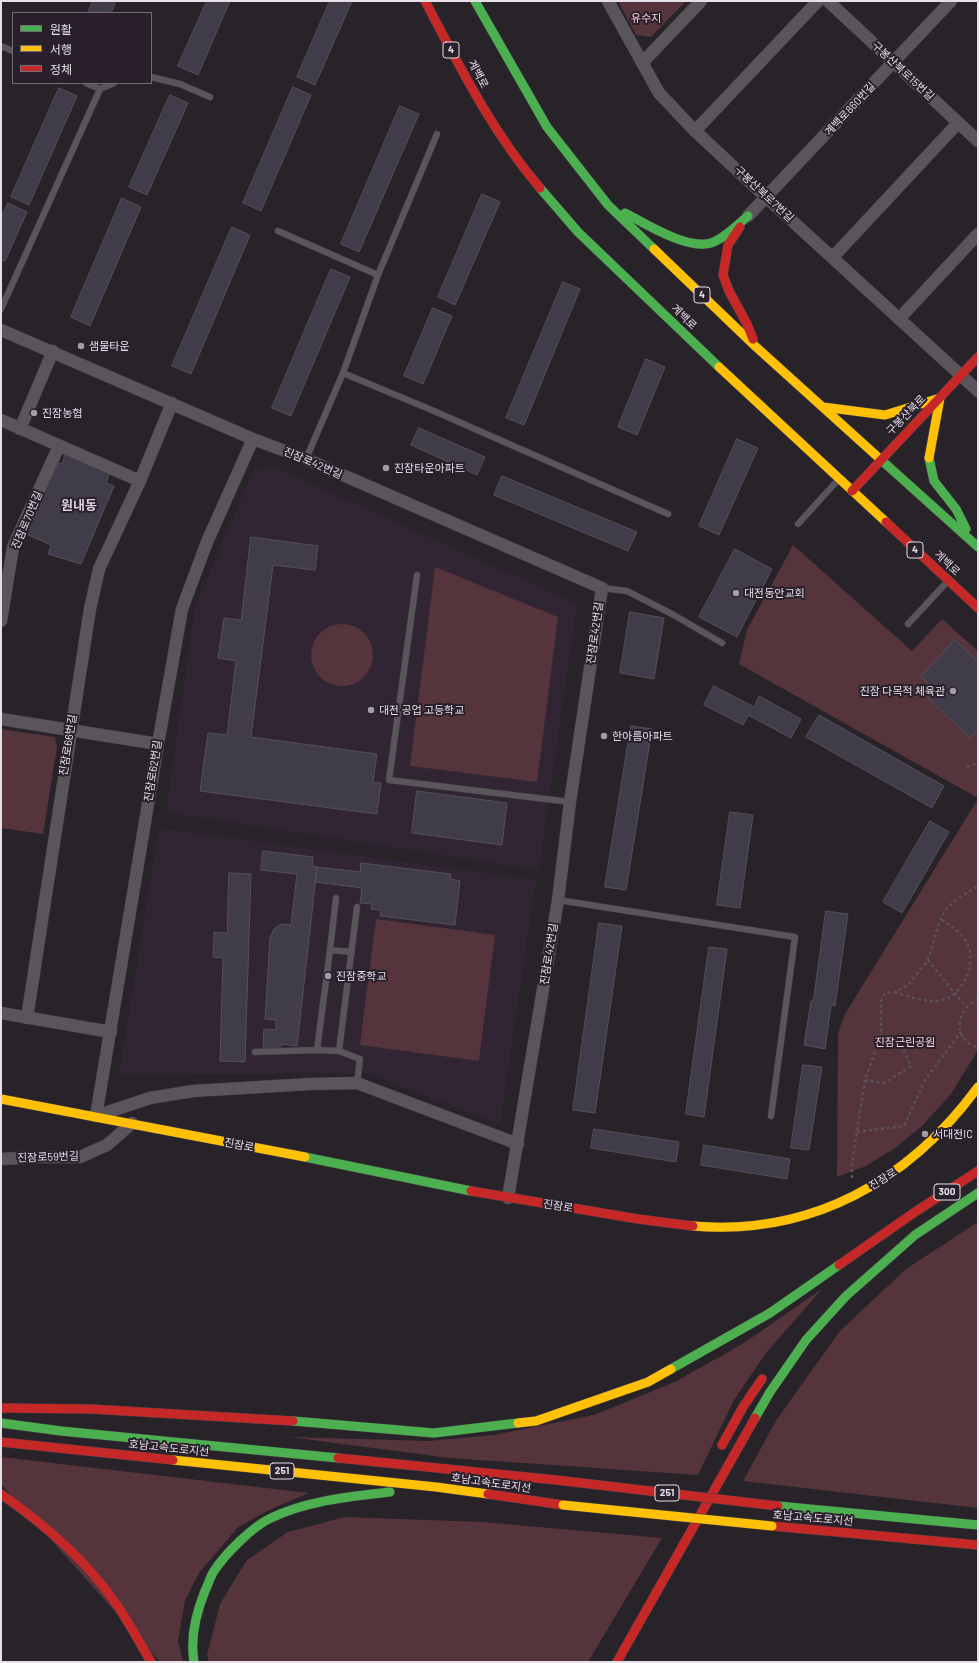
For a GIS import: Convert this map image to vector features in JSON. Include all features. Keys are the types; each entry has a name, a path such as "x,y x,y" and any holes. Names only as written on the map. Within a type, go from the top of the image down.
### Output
{"main road":[{"name":"계백로","path":"425,1 481,104 523,168 578,232 684,335 978,608"},
{"name":"4","path":"475,1 547,127 608,205 755,346 976,545"},
{"path":"608,205 655,228 698,244 709,244 720,238 748,216"},
{"path":"748,216 728,245 723,275 729,291 747,324 755,346"},
{"name":"구봉산북로","path":"852,491 978,357"},
{"path":"824,407 885,415 940,398 929,457 934,481 956,509 976,545"},
{"name":"진잠로","path":"1,1099 132,1123 508,1198 640,1219 698,1226 755,1225 812,1213 855,1196 878,1183 907,1163 934,1140 967,1103 978,1087"},
{"name":"300","path":"915,1212 978,1171"},
{"path":"617,1662 770,1392 806,1340 846,1296 915,1235 978,1193"},
{"path":"870,1254 915,1212"},
{"path":"1,1408 91,1409 278,1420 434,1433 536,1421 648,1382 770,1312 915,1212"},
{"path":"716,1455 743,1407 768,1370"},
{"name":"호남고속도로지선","path":"1,1423 61,1431 556,1480 778,1506 978,1525"},
{"name":"호남고속도로지선","path":"1,1442 436,1487 563,1505 978,1546"},
{"path":"194,1662 192,1650 197,1610 213,1572 237,1543 270,1518 302,1506 338,1498 436,1487"},
{"path":"678,1524 697,1489"},
{"path":"1,1494 30,1514 64,1542 90,1571 115,1603 151,1662"}],"street":[{"name":"구봉산북로7번길","path":"608,1 659,93 695,131 978,391"},
{"path":"642,63 700,1"},
{"path":"695,131 818,1"},
{"name":"구봉산북로15번길","path":"828,1 978,141"},
{"name":"계백로860번길","path":"748,216 951,1"},
{"path":"833,257 958,123"},
{"path":"899,319 978,234"},
{"name":"진잠로42번길","path":"1,330 253,439 306,459 602,588 570,802 558,900 508,1198"},
{"path":"20,429 53,352"},
{"name":"진잠로66번길","path":"27,1018 70,730 90,609 99,569 140,480 172,403"},
{"path":"1,420 140,480"},
{"name":"진잠로62번길","path":"96,1116 182,609 207,542 253,439"},
{"name":"진잠로70번길","path":"1,621 13,547 59,446"},
{"path":"1,718 158,744"},
{"path":"1,1013 111,1032"},
{"name":"진잠로","path":"96,1116 150,1098 193,1091 310,1084 357,1083 518,1144"},
{"name":"진잠로59번길","path":"1,1159 80,1157 107,1145 132,1123"}],"lane":[{"path":"1,46 12,51"},
{"path":"152,77 180,84 210,97"},
{"path":"1,309 97,86 108,84"},
{"path":"306,459 343,374 378,275 437,134"},
{"path":"278,231 378,275"},
{"path":"343,374 434,411 668,514"},
{"path":"798,524 839,479"},
{"path":"417,575 389,780 570,802"},
{"path":"908,624 948,581"},
{"path":"602,588 627,591 672,614 722,643"},
{"path":"317,1050 336,898"},
{"path":"558,900 795,937 770,1116"},
{"path":"339,1051 357,907"},
{"path":"330,950 352,952"},
{"path":"255,1052 317,1050 339,1051 360,1059 357,1083"}],"path":[{"path":"968,767 978,763"},
{"path":"852,1178 852,1164 865,1080 881,1035 882,1001 885,993 895,992 908,985 928,960 940,919 945,910 956,900 978,886"},
{"path":"895,992 913,998 931,1001 946,999 964,982 969,971 970,958 966,942 955,929 940,919"},
{"path":"928,960 966,1007"},
{"path":"978,1000 966,1007 960,1020 961,1032 967,1041 978,1047"},
{"path":"857,1132 904,1126 925,1080 961,1032"},
{"path":"865,1080 884,1083 911,1066 901,1044 881,1035"}],"shaded area":[{"name":"대전 공업 고등학교","path":"274,467 577,604 539,870 166,812 195,608 253,471"},
{"name":"진잠중학교","path":"159,828 536,880 500,1124 366,1073 119,1075"}],"green space":[{"name":"유수지","path":"618,1 686,1 651,37 636,35"},
{"path":"793,545 912,651 942,619 978,651 978,798 739,664 747,630"},
{"path":"435,567 558,617 537,782 410,766"},
{"path":"342,624 359,629 364,633 368,638 373,655 368,672 364,677 359,681 342,686 325,681 320,677 316,672 311,655 316,638 320,633 325,629"},
{"path":"1,729 55,737 57,747 43,834 1,828"},
{"name":"진잠근린공원","path":"978,799 978,1050 951,1094 922,1126 895,1148 866,1166 837,1177 838,1033 845,1014"},
{"path":"376,919 495,935 479,1061 360,1045"},
{"path":"978,1222 978,1508 743,1481 777,1419 840,1331 906,1269"},
{"path":"822,1289 766,1353 734,1400 698,1475 450,1458 289,1437 428,1441 494,1435 594,1415 675,1382 744,1343"},
{"path":"1,1457 309,1493 273,1508 238,1527 199,1573 185,1601 178,1641 183,1662 160,1662 1,1484"},
{"path":"345,1517 482,1522 662,1538 588,1662 209,1662 207,1655 220,1604 247,1560 288,1532"}],"building":[{"path":"93,1 116,1 111,12 88,12"},
{"path":"207,1 230,1 198,75 178,66"},
{"path":"330,1 352,1 315,85 297,77"},
{"path":"293,87 311,95 261,211 243,203"},
{"path":"59,88 77,96 29,205 11,197"},
{"path":"170,95 188,103 147,195 129,187"},
{"path":"400,106 419,114 359,252 341,244"},
{"path":"482,194 500,202 455,305 438,297"},
{"path":"122,198 141,207 90,326 71,317"},
{"path":"8,203 27,212 5,261 1,259 1,219"},
{"path":"232,227 250,235 191,374 172,366"},
{"path":"331,269 350,277 291,416 272,408"},
{"path":"563,282 580,289 524,425 506,418"},
{"path":"433,308 452,316 423,384 404,376"},
{"path":"646,359 665,367 637,435 618,427"},
{"path":"419,428 485,457 477,475 411,445"},
{"path":"737,439 758,448 719,535 699,526"},
{"path":"65,455 110,473 106,483 114,486 81,564 48,554 51,545 26,534 56,462 62,464"},
{"path":"502,476 637,532 628,551 494,495"},
{"path":"251,537 318,546 315,570 273,565 251,737 377,754 373,782 381,783 377,814 200,791 208,733 227,735 236,661 218,658 224,618 241,620"},
{"name":"대전동안교회","path":"735,549 772,569 737,637 699,617"},
{"path":"630,612 664,618 654,679 620,673"},
{"name":"진잠 다목적 체육관","path":"955,640 978,662 978,732 977,730 970,738 925,695 932,688 921,677"},
{"path":"714,686 754,707 759,696 801,719 791,738 748,715 743,725 704,705"},
{"path":"819,715 944,786 932,808 806,737"},
{"path":"631,726 652,729 626,890 605,887"},
{"path":"417,791 507,803 502,845 412,833"},
{"path":"730,812 753,815 740,908 717,905"},
{"path":"930,821 949,832 902,913 883,902"},
{"path":"263,851 313,857 312,866 317,867 297,1046 282,1044 279,1049 263,1049 264,1029 276,1030 276,1020 265,1019 270,938 274,929 281,924 291,925 297,874 261,870"},
{"path":"361,863 451,874 450,879 460,881 455,925 380,916 381,910 371,909 372,904 360,903 362,888 315,882 317,867 360,872"},
{"path":"229,873 251,874 245,1062 220,1061 223,958 213,957 214,932 227,933"},
{"path":"826,911 848,914 835,1006 831,1005 825,1049 804,1045 811,1001 813,1001"},
{"path":"599,923 622,926 595,1113 573,1110"},
{"path":"709,947 727,949 704,1117 686,1114"},
{"path":"803,1065 822,1067 809,1150 791,1148"},
{"path":"594,1129 679,1142 676,1162 591,1148"},
{"path":"704,1145 790,1159 787,1179 701,1165"}],"traffic: fast":[{"path":"475,1 547,127 608,205 654,249"},
{"path":"540,188 578,232 719,367"},
{"path":"625,213 667,235 690,243 701,244 716,241 731,231 748,216"},
{"path":"879,458 978,547"},
{"path":"929,458 934,481 956,509 966,529"},
{"path":"305,1157 471,1191"},
{"path":"755,1418 770,1392 806,1340 846,1296 915,1235 978,1193"},
{"path":"671,1369 770,1313 839,1265"},
{"path":"293,1421 434,1433 518,1423"},
{"path":"1,1423 61,1431 338,1458"},
{"path":"194,1662 193,1635 199,1608 210,1578 225,1557 256,1527 285,1512 314,1503 390,1492"},
{"path":"778,1506 978,1525"}],"traffic: slow":[{"path":"654,249 755,346 879,458"},
{"path":"719,367 886,522"},
{"path":"823,407 885,415 940,398 929,458"},
{"path":"693,1226 737,1227 778,1222 817,1211 854,1196 889,1175 921,1150 951,1120 978,1087"},
{"path":"1,1099 305,1157"},
{"path":"518,1423 536,1421 648,1382 671,1369"},
{"path":"173,1460 436,1487 488,1494"},
{"path":"563,1505 772,1526"}],"traffic: jam":[{"path":"425,1 491,121 523,167 540,188"},
{"path":"740,227 728,245 723,275 729,291 747,324 753,339"},
{"path":"852,491 978,357"},
{"path":"886,522 978,608"},
{"path":"839,1265 915,1212 978,1171"},
{"path":"471,1191 638,1219 693,1226"},
{"path":"722,1445 743,1407 762,1379"},
{"path":"1,1408 91,1409 293,1421"},
{"path":"617,1662 755,1418"},
{"path":"1,1442 173,1460"},
{"path":"338,1458 556,1480"},
{"path":"556,1480 778,1506"},
{"path":"1,1494 33,1517 90,1570 129,1623 151,1662"},
{"path":"488,1494 563,1505"},
{"path":"772,1526 978,1545"}],"place":[{"name":"샘물타운","path":"81,346"},
{"name":"진잠농협","path":"34,413"},
{"name":"진잠타운아파트","path":"386,468"},
{"name":"대전동안교회","path":"736,593"},
{"name":"진잠 다목적 체육관","path":"953,691"},
{"name":"대전 공업 고등학교","path":"371,710"},
{"name":"한아름아파트","path":"604,736"},
{"name":"진잠중학교","path":"328,976"},
{"name":"서대전IC","path":"925,1134"}],"district":[{"name":"원내동","path":"79,506"}]}
